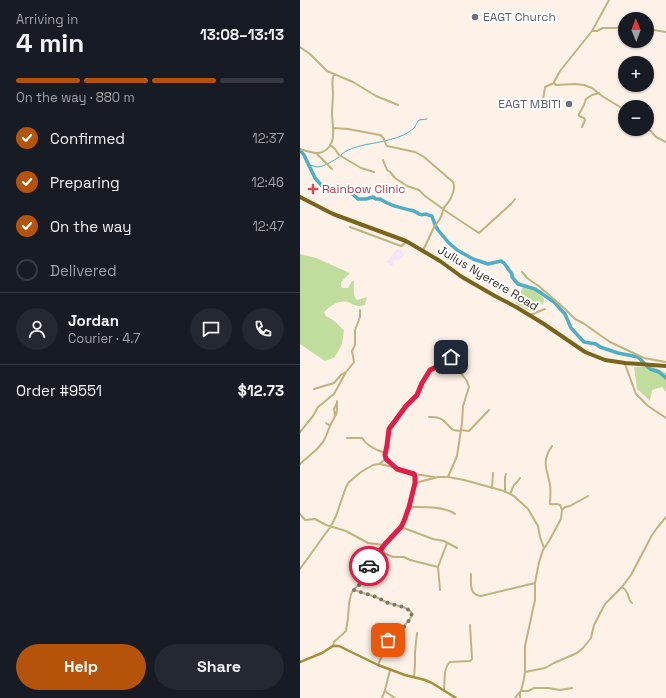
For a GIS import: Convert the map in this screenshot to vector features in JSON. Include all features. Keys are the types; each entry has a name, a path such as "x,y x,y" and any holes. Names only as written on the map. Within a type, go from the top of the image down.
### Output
{"highway":[{"name":"Julius Nyerere Road","path":"300,198 333,214 406,241 440,261 462,277 530,315 585,352 605,360 666,366"}],"street":[{"path":"554,83 554,80 560,71 592,31 610,0"},
{"path":"592,31 603,28 618,28"},
{"path":"654,30 666,32"},
{"path":"300,47 310,54 324,69 353,82 376,96 398,105"},
{"path":"316,154 325,151 333,138 332,78 334,74"},
{"path":"543,100 545,87 554,83 556,85 581,84 592,88 618,105"},
{"path":"582,127 585,120 579,116 579,112 587,97 599,93"},
{"path":"333,128 371,132 383,136 385,143 390,148 404,149 415,152 424,157 453,182 455,185 454,190 423,251"},
{"path":"654,135 666,142"},
{"path":"330,145 339,155 361,168 374,172"},
{"path":"300,149 316,154 332,169"},
{"path":"383,160 387,170 395,178 412,189 418,190 444,210 480,233 515,199"},
{"path":"353,222 349,228 401,246 406,241"},
{"path":"522,272 577,321 585,324 610,342 644,358 666,362"},
{"path":"530,315 545,309"},
{"path":"300,432 318,408 334,394 354,360 352,351 355,344 354,341 360,317 360,310"},
{"path":"394,467 386,459 385,453 390,427 406,406 417,395 430,370 449,361 453,353"},
{"path":"625,363 636,394 648,406 666,418"},
{"path":"448,477 456,459 461,431 463,406 468,384 468,381 455,366"},
{"path":"314,390 334,383 346,372"},
{"path":"300,464 323,442 335,416 337,402"},
{"path":"430,417 440,418 445,421 452,430 467,431 471,429 489,410"},
{"path":"326,423 330,426"},
{"path":"347,438 362,438 365,443 374,449 385,453"},
{"path":"520,698 525,672 525,646 535,600 535,583 538,562 544,548 561,519 562,514 562,510 558,504 550,504 551,492 545,461 552,446"},
{"path":"379,464 386,459"},
{"path":"300,569 331,526 349,482 361,472 373,465 379,464 394,467 414,474 464,480 510,494 518,499 530,512 538,526 544,548"},
{"path":"492,488 493,473"},
{"path":"300,662 322,653 332,646 334,642 346,631 349,604 352,594 362,582 369,567 385,544 401,527 409,507 415,483 414,474"},
{"path":"505,492 506,474"},
{"path":"415,483 438,477"},
{"path":"510,494 514,485 520,478"},
{"path":"562,510 565,507 570,506 588,496"},
{"path":"409,507 436,508 452,511 455,514"},
{"path":"300,514 304,520 315,519 326,525 346,531 368,543 385,544"},
{"path":"525,672 545,668 577,653 583,648 592,638 594,624 605,604 622,587 631,575 654,531 666,517"},
{"path":"401,527 433,539 444,541 457,548"},
{"path":"440,590 438,567 447,543"},
{"path":"383,548 384,553 393,557 404,557 438,567"},
{"path":"471,574 471,589 472,592 478,596 535,583"},
{"path":"622,587 627,592 630,602 632,603"},
{"path":"354,590 403,607 412,612 410,619 384,651 378,665"},
{"path":"444,691 448,663 470,661 472,659 470,625"},
{"path":"387,630 389,633 389,644"},
{"path":"414,677 417,633"},
{"path":"332,646 339,646 390,670 432,684 456,698"},
{"path":"382,698 390,670"},
{"path":"515,698 521,691 528,691 534,688 560,690 572,688"},
{"path":"385,690 395,698"}],"shaded area":[{"path":"397,249 402,250 404,255 398,261 396,259 393,261 394,263 392,266 386,262"}],"green space":[{"path":"300,254 316,258 350,273 341,282 341,287 348,288 352,281 354,281 355,298 357,300 367,297 365,305 357,306 343,301 332,305 324,312 326,316 344,330 342,344 335,357 325,361 300,344"},
{"path":"523,287 535,290 544,299 543,305 538,301 531,312 515,303"},
{"path":"634,367 654,367 666,373 666,392 662,387 652,390 650,401 637,389"}],"waterway":[{"path":"341,155 355,147 390,140 404,135 414,128 419,120 427,119"},
{"path":"300,150 315,178 323,187 333,187 346,190 358,199 373,197 419,214 432,216 438,230 457,250 473,259 488,264 501,261 504,263 518,284 535,289 554,302 565,314 571,328 584,342 596,344 600,347 618,353 638,357 650,369 659,372 666,378"},
{"path":"309,165 317,167 321,166 339,157"}],"way so far":[{"path":"369,566 362,582 354,590 403,607 412,612 408,622 389,644 388,640"}],"place":[{"name":"EAGT Church","path":"475,17"},
{"name":"EAGT MBITI","path":"569,104"},
{"name":"Rainbow Clinic","path":"313,189"}],"route":[{"path":"369,566 385,544 401,527 409,507 415,483 414,474 397,469 386,459 385,455 389,428 406,406 417,395 426,375 430,370 449,361 451,357"}]}
